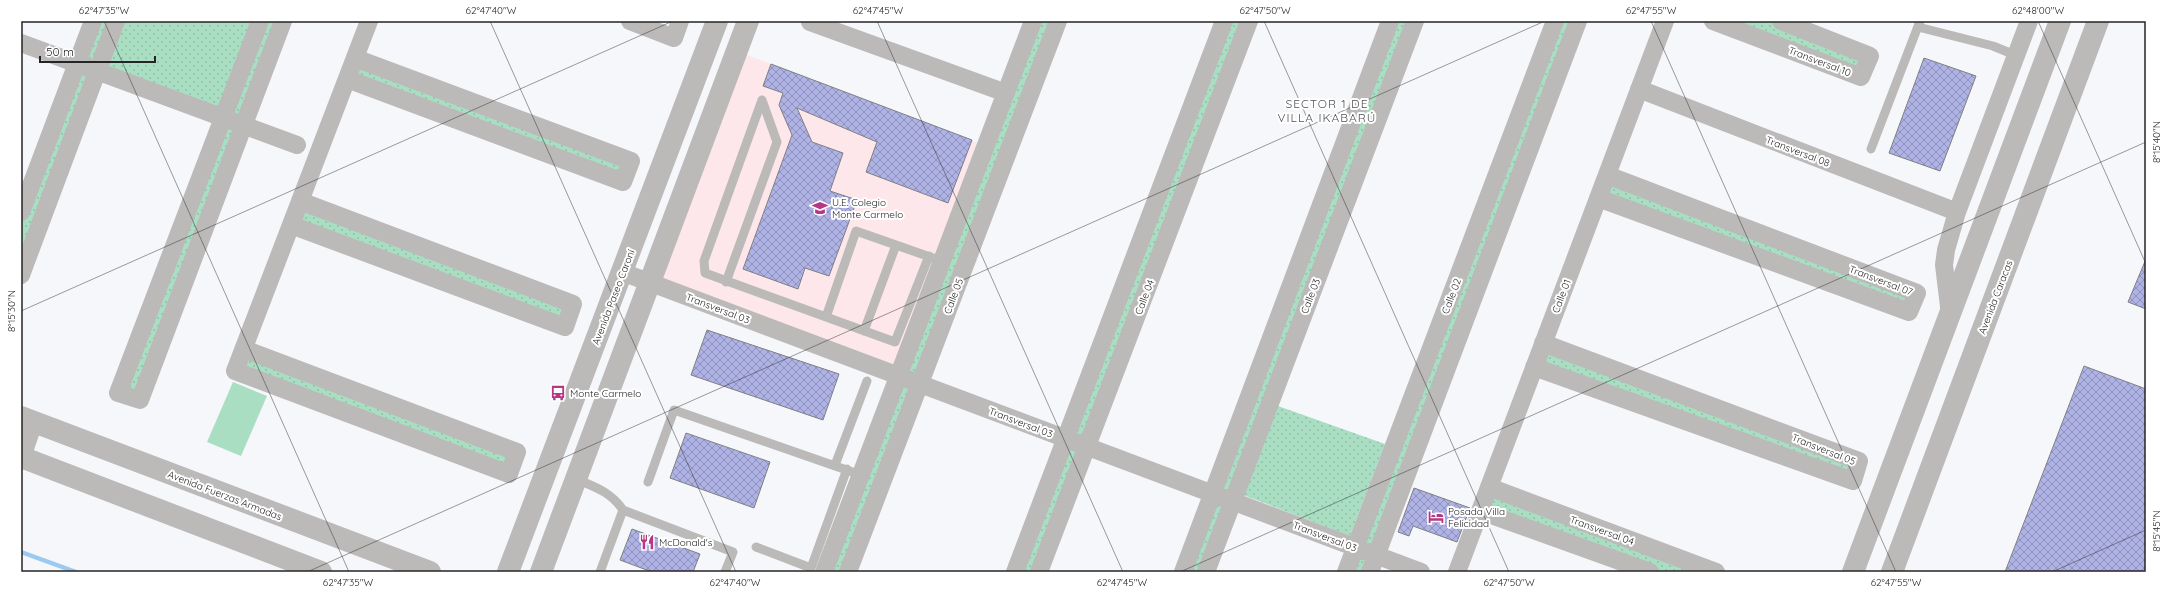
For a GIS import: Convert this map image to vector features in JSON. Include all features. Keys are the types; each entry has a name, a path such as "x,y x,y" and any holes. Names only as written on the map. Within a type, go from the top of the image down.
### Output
{"street":[{"path":"21,212 93,21"},
{"path":"260,21 118,393 140,400 283,21"},
{"path":"244,349 517,452 509,474 235,371 369,21"},
{"path":"630,21 674,38 680,21"},
{"name":"Avenida Paseo Caroní","path":"512,563 717,21"},
{"path":"545,568 576,479 748,21"},
{"path":"824,572 855,492 859,467 899,377 936,258 1007,90 1033,21"},
{"name":"Calle 05","path":"850,568 1058,21"},
{"name":"Calle 04","path":"1039,572 1088,447 1249,21"},
{"path":"1183,572 1390,21"},
{"name":"Calle 03","path":"1206,572 1415,21"},
{"name":"Calle 02","path":"1346,572 1555,21"},
{"path":"1370,572 1578,21"},
{"name":"Calle 01","path":"1457,572 1665,21"},
{"name":"Transversal 10","path":"1713,21 1862,77 1870,56 1781,21"},
{"path":"1950,315 1944,265 1946,250 1957,212 2029,21"},
{"path":"1853,572 2060,21"},
{"name":"Avenida Caracas","path":"1892,572 2098,21"},
{"path":"21,275 99,71 115,22"},
{"path":"810,22 1007,90 1030,94"},
{"path":"1015,572 1222,26 1242,39"},
{"path":"1026,39 1048,47"},
{"path":"21,43 297,145"},
{"path":"347,79 623,182 631,162 355,58"},
{"name":"Transversal 08","path":"1639,90 1957,212"},
{"path":"1362,95 1384,103"},
{"path":"1507,147 1527,155"},
{"name":"Transversal 07","path":"1598,198 1909,312 1916,293 1607,175"},
{"path":"291,225 565,327 573,304 300,201"},
{"path":"936,258 964,268"},
{"name":"Transversal 03","path":"622,272 1421,572"},
{"name":"Transversal 05","path":"1534,367 1853,482 1859,461 1543,343"},
{"path":"28,419 21,458 321,572"},
{"name":"Avenida Fuerzas Armadas","path":"28,419 430,572"},
{"path":"859,467 888,466"},
{"name":"Transversal 04","path":"1489,487 1716,572"},
{"path":"855,492 876,499"},
{"path":"1480,511 1650,572"},
{"path":"840,529 862,536"},
{"path":"830,555 850,568"},
{"path":"497,572 512,563"}],"lane":[{"path":"1871,149 1919,24 1993,46 2016,55"},
{"path":"726,282 777,142 762,100 703,265 705,273 726,282 826,316 895,342 936,258 856,231 826,316"},
{"path":"864,331 896,245"},
{"path":"835,465 866,381"},
{"path":"648,482 674,410 835,465 859,467 811,568 756,547"},
{"path":"576,479 601,489 616,499 623,510 733,552 725,572"},
{"path":"600,572 623,510"}],"shaded area":[{"name":"U.E. Colegio Monte Carmelo","path":"737,51 986,146 899,377 650,282"}],"green space":[{"path":"93,21 282,21 140,400 118,393 222,118 97,71 21,275 21,212"},
{"path":"1033,21 1058,21 848,572 824,572"},
{"path":"1224,21 1249,21 1039,572 1015,572"},
{"path":"1390,21 1415,21 1206,572 1183,572"},
{"path":"1555,21 1578,21 1370,572 1346,572"},
{"path":"1713,21 1781,21 1870,56 1861,77"},
{"path":"355,58 631,161 623,182 347,79"},
{"path":"1607,176 1917,293 1909,312 1598,198"},
{"path":"300,201 573,304 565,327 291,225"},
{"path":"1543,344 1859,461 1853,481 1547,371"},
{"path":"244,349 517,452 509,474 235,371"},
{"path":"233,382 267,396 241,456 207,442"},
{"path":"1278,406 1385,444 1350,536 1243,495"},
{"path":"1489,487 1716,572 1650,572 1480,510"}],"building":[{"path":"1924,58 1976,76 1940,171 1889,153"},
{"path":"771,64 972,140 948,203 866,172 877,142 797,108 812,142 843,153 830,191 857,200 829,276 805,268 798,289 743,269 792,135 779,105 783,93 763,86"},
{"path":"2146,259 2146,309 2128,302"},
{"path":"707,330 839,374 823,420 691,375"},
{"path":"2084,366 2146,389 2146,572 2005,572"},
{"path":"686,433 770,462 754,508 670,478"},
{"name":"Posada Villa Felicidad","path":"1414,488 1470,508 1457,542 1413,526 1409,536 1398,532"},
{"name":"McDonald's","path":"632,529 700,554 693,572 652,572 620,560"}],"waterway":[{"path":"21,552 76,572"}],"place":[{"name":"U.E. Colegio Monte Carmelo","path":"820,208"},
{"name":"Monte Carmelo","path":"558,393"},
{"name":"Posada Villa Felicidad","path":"1436,517"},
{"name":"McDonald's","path":"647,542"}],"district":[{"name":"SECTOR 1 DE VILLA IKABARÚ","path":"1327,111"}]}
